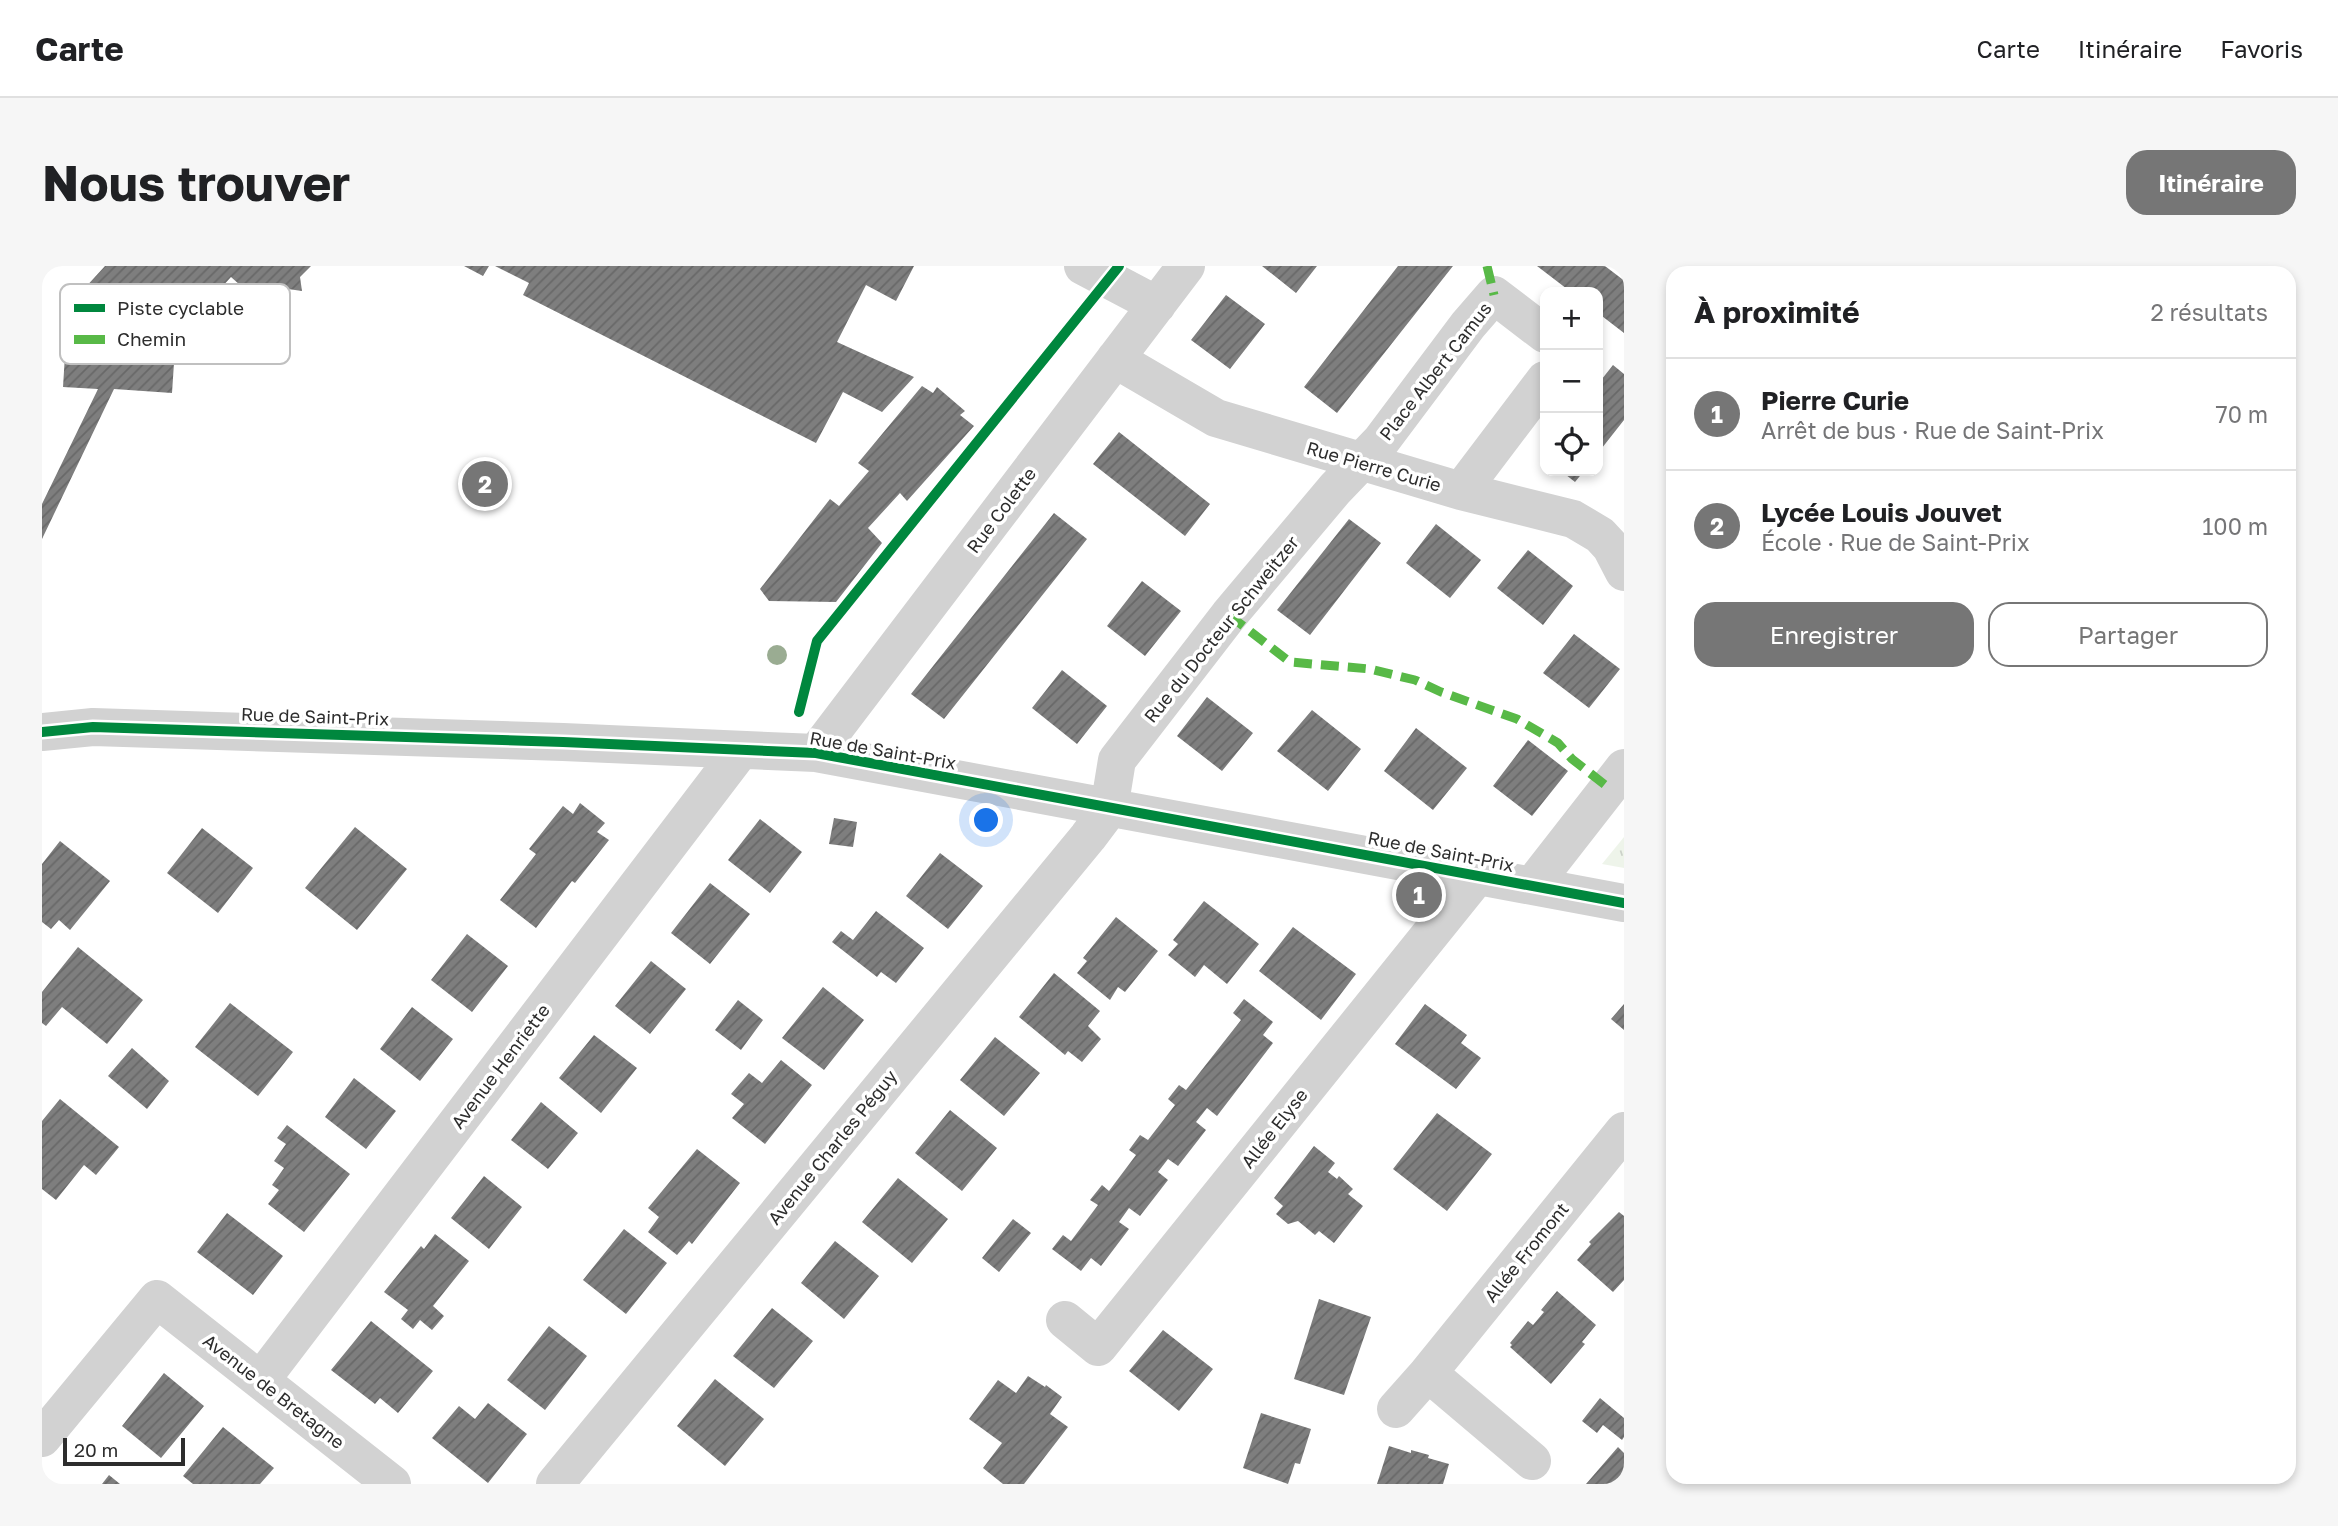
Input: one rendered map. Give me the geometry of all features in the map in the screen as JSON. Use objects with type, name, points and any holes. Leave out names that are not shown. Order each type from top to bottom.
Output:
[{"type":"street","points":[[1083,266],[1157,305]]},
{"type":"street","name":"Rue Colette","points":[[816,754],[1186,266]]},
{"type":"street","name":"Place Albert Camus","points":[[1359,462],[1381,442],[1464,330],[1494,295],[1540,330]]},
{"type":"street","name":"Rue Pierre Curie","points":[[1115,359],[1216,418],[1461,491],[1573,519],[1600,534],[1611,547],[1624,572]]},
{"type":"street","points":[[1461,491],[1540,387]]},
{"type":"street","name":"Rue du Docteur Schweitzer","points":[[1109,809],[1117,760],[1229,615],[1359,462]]},
{"type":"street","name":"Rue de Saint-Prix","points":[[42,732],[93,727],[563,742],[816,754],[1624,903]]},
{"type":"street","name":"Avenue Henriette","points":[[261,1380],[740,751]]},
{"type":"street","points":[[1532,886],[1624,768]]},
{"type":"street","name":"Avenue Charles Péguy","points":[[555,1484],[1109,809]]},
{"type":"street","name":"Allée Elyse","points":[[1065,1320],[1098,1347],[1478,875]]},
{"type":"street","name":"Allée Fromont","points":[[1396,1409],[1624,1131]]},
{"type":"street","name":"Avenue de Bretagne","points":[[42,1438],[157,1299],[391,1484]]},
{"type":"street","points":[[1428,1373],[1532,1461]]},
{"type":"green space","points":[[1624,837],[1624,868],[1602,864]]},
{"type":"building","points":[[105,266],[311,266],[300,277],[302,291],[290,289],[290,284],[239,284],[231,277],[225,284],[88,284]]},
{"type":"building","points":[[464,266],[489,266],[483,276]]},
{"type":"building","points":[[495,266],[914,266],[896,301],[866,285],[837,342],[914,377],[882,412],[843,392],[816,443],[523,295],[529,283]]},
{"type":"building","points":[[1262,266],[1317,266],[1296,293]]},
{"type":"building","points":[[1398,266],[1453,266],[1337,413],[1304,387]]},
{"type":"building","points":[[1537,266],[1605,266],[1624,280],[1624,333],[1603,317],[1603,287],[1564,287]]},
{"type":"building","points":[[1226,295],[1265,324],[1230,369],[1191,340]]},
{"type":"building","points":[[64,364],[174,364],[172,393],[114,389],[42,539],[42,504],[98,389],[63,387]]},
{"type":"building","points":[[1613,365],[1624,374],[1624,420],[1603,447],[1603,413],[1603,378]]},
{"type":"building","points":[[922,386],[933,393],[937,387],[965,411],[960,415],[974,426],[907,501],[900,493],[868,528],[882,543],[836,602],[769,601],[760,589],[830,499],[839,506],[869,471],[858,463]]},
{"type":"building","points":[[1119,432],[1210,504],[1185,536],[1093,464]]},
{"type":"building","points":[[1567,476],[1580,476],[1575,482]]},
{"type":"building","points":[[1054,513],[1087,539],[944,719],[911,694]]},
{"type":"building","points":[[1349,519],[1381,543],[1310,635],[1277,610]]},
{"type":"building","points":[[1436,524],[1481,560],[1450,598],[1406,563]]},
{"type":"building","points":[[1528,550],[1573,586],[1543,625],[1497,588]]},
{"type":"building","points":[[1142,581],[1181,611],[1145,656],[1107,626]]},
{"type":"building","points":[[1574,634],[1620,669],[1589,708],[1543,673]]},
{"type":"building","points":[[1062,670],[1107,706],[1077,744],[1032,708]]},
{"type":"building","points":[[1207,697],[1253,733],[1222,771],[1177,736]]},
{"type":"building","points":[[1312,710],[1361,749],[1328,791],[1277,751]]},
{"type":"building","points":[[1416,728],[1467,768],[1433,810],[1384,771]]},
{"type":"building","points":[[1528,740],[1568,771],[1532,816],[1493,786]]},
{"type":"building","points":[[580,803],[605,823],[597,832],[609,840],[575,883],[572,881],[536,928],[500,900],[536,854],[529,849],[563,806],[573,814]]},
{"type":"building","points":[[834,818],[857,822],[853,847],[829,844]]},
{"type":"building","points":[[760,819],[802,852],[770,893],[728,860]]},
{"type":"building","points":[[355,827],[407,869],[357,930],[305,888]]},
{"type":"building","points":[[202,828],[253,868],[218,913],[167,873]]},
{"type":"building","points":[[60,841],[110,881],[70,930],[59,920],[51,929],[42,922],[42,864]]},
{"type":"building","points":[[940,853],[983,886],[948,929],[906,896]]},
{"type":"building","points":[[710,883],[750,914],[710,964],[671,933]]},
{"type":"building","points":[[1204,901],[1259,944],[1227,984],[1204,965],[1195,977],[1168,955],[1178,944],[1173,940]]},
{"type":"building","points":[[876,911],[924,948],[896,983],[881,972],[877,977],[832,942],[841,931],[853,940]]},
{"type":"building","points":[[1116,917],[1158,951],[1125,992],[1118,987],[1110,1000],[1077,973],[1087,961],[1083,958]]},
{"type":"building","points":[[1293,927],[1356,974],[1321,1020],[1259,971]]},
{"type":"building","points":[[467,934],[508,966],[472,1012],[431,980]]},
{"type":"building","points":[[78,947],[143,1000],[107,1044],[62,1007],[46,1026],[42,1023],[42,992]]},
{"type":"building","points":[[651,961],[686,989],[650,1034],[615,1006]]},
{"type":"building","points":[[1054,973],[1100,1011],[1088,1026],[1101,1039],[1082,1062],[1068,1051],[1065,1055],[1019,1017]]},
{"type":"building","points":[[823,987],[864,1020],[824,1070],[782,1038]]},
{"type":"building","points":[[1244,999],[1273,1022],[1263,1035],[1273,1043],[1217,1116],[1207,1108],[1196,1122],[1206,1130],[1178,1166],[1168,1159],[1158,1172],[1168,1180],[1140,1216],[1129,1208],[1119,1222],[1129,1229],[1101,1266],[1091,1258],[1081,1271],[1052,1249],[1063,1235],[1071,1241],[1098,1205],[1090,1200],[1102,1185],[1109,1191],[1136,1155],[1129,1150],[1140,1135],[1148,1140],[1175,1105],[1168,1099],[1179,1085],[1186,1090],[1241,1020],[1233,1013]]},
{"type":"building","points":[[738,1000],[763,1020],[741,1050],[715,1030]]},
{"type":"building","points":[[230,1003],[293,1052],[258,1096],[195,1047]]},
{"type":"building","points":[[1425,1004],[1467,1035],[1461,1043],[1481,1058],[1456,1089],[1395,1044]]},
{"type":"building","points":[[1624,1004],[1624,1030],[1611,1019]]},
{"type":"building","points":[[412,1007],[453,1039],[420,1081],[380,1049]]},
{"type":"building","points":[[594,1035],[637,1068],[601,1113],[559,1078]]},
{"type":"building","points":[[995,1037],[1040,1073],[1004,1116],[960,1080]]},
{"type":"building","points":[[132,1048],[169,1081],[147,1109],[108,1076]]},
{"type":"building","points":[[781,1060],[812,1085],[765,1144],[732,1118],[744,1104],[731,1094],[749,1073],[762,1083]]},
{"type":"building","points":[[354,1078],[396,1111],[366,1149],[325,1117]]},
{"type":"building","points":[[60,1099],[119,1147],[96,1175],[84,1165],[56,1200],[42,1189],[42,1121]]},
{"type":"building","points":[[541,1102],[578,1133],[548,1169],[511,1140]]},
{"type":"building","points":[[950,1110],[997,1148],[962,1191],[915,1153]]},
{"type":"building","points":[[1437,1113],[1492,1154],[1447,1211],[1393,1169]]},
{"type":"building","points":[[287,1125],[350,1174],[304,1232],[268,1204],[279,1190],[272,1185],[284,1168],[274,1161],[286,1144],[277,1138]]},
{"type":"building","points":[[1314,1146],[1335,1163],[1328,1172],[1337,1179],[1339,1176],[1353,1189],[1348,1194],[1363,1206],[1334,1243],[1319,1231],[1315,1235],[1298,1221],[1288,1224],[1276,1214],[1283,1206],[1274,1198]]},
{"type":"building","points":[[697,1149],[740,1183],[692,1244],[689,1241],[677,1255],[648,1232],[659,1217],[648,1208]]},
{"type":"building","points":[[484,1176],[522,1207],[489,1249],[451,1218]]},
{"type":"building","points":[[898,1178],[948,1219],[912,1263],[862,1222]]},
{"type":"building","points":[[1619,1212],[1624,1216],[1624,1280],[1613,1292],[1577,1260],[1591,1244],[1589,1242]]},
{"type":"building","points":[[227,1213],[283,1256],[253,1295],[197,1252]]},
{"type":"building","points":[[1013,1219],[1031,1233],[999,1272],[982,1258]]},
{"type":"building","points":[[624,1229],[667,1263],[626,1314],[583,1280]]},
{"type":"building","points":[[435,1234],[469,1261],[433,1306],[444,1316],[432,1330],[420,1320],[413,1329],[401,1319],[408,1310],[384,1292],[421,1246],[424,1249]]},
{"type":"building","points":[[835,1241],[879,1276],[844,1319],[801,1283]]},
{"type":"building","points":[[1557,1291],[1596,1325],[1582,1342],[1585,1344],[1551,1384],[1510,1347],[1510,1343],[1528,1321],[1533,1325],[1544,1312],[1541,1310]]},
{"type":"building","points":[[1319,1299],[1371,1317],[1344,1395],[1294,1379]]},
{"type":"building","points":[[772,1308],[813,1341],[774,1388],[733,1356]]},
{"type":"building","points":[[371,1321],[433,1371],[398,1413],[380,1398],[375,1404],[331,1370]]},
{"type":"building","points":[[549,1326],[587,1356],[545,1410],[507,1380]]},
{"type":"building","points":[[1163,1330],[1213,1369],[1179,1411],[1129,1371]]},
{"type":"building","points":[[164,1373],[204,1406],[161,1458],[122,1426]]},
{"type":"building","points":[[1028,1376],[1062,1397],[1050,1414],[1068,1427],[1024,1484],[1003,1484],[983,1468],[1002,1443],[969,1419],[998,1380],[1016,1393]]},
{"type":"building","points":[[715,1379],[764,1419],[725,1466],[677,1426]]},
{"type":"building","points":[[1600,1398],[1624,1418],[1622,1440],[1603,1425],[1597,1433],[1582,1421]]},
{"type":"building","points":[[488,1403],[527,1434],[488,1483],[432,1438],[459,1406],[475,1419]]},
{"type":"building","points":[[1261,1413],[1311,1429],[1300,1464],[1295,1463],[1288,1484],[1243,1468]]},
{"type":"building","points":[[223,1427],[274,1468],[260,1484],[193,1484],[183,1476]]},
{"type":"building","points":[[1389,1446],[1429,1455],[1428,1458],[1449,1464],[1443,1484],[1377,1484]]},
{"type":"building","points":[[1618,1447],[1624,1453],[1624,1484],[1586,1484]]},
{"type":"building","points":[[109,1475],[120,1484],[102,1484]]},
{"type":"marked path","points":[[1487,266],[1494,295]]},
{"type":"marked path","points":[[1229,615],[1290,662],[1370,669],[1415,680],[1517,719],[1558,743],[1572,759],[1609,788]]},
{"type":"cycle path","points":[[799,712],[817,641],[1119,266]]},
{"type":"cycle path","points":[[42,732],[93,727],[816,753],[1624,903]]},
{"type":"place","name":"Lycée Louis Jouvet","points":[[485,484]]},
{"type":"place","name":"Pierre Curie","points":[[1419,895]]}]
